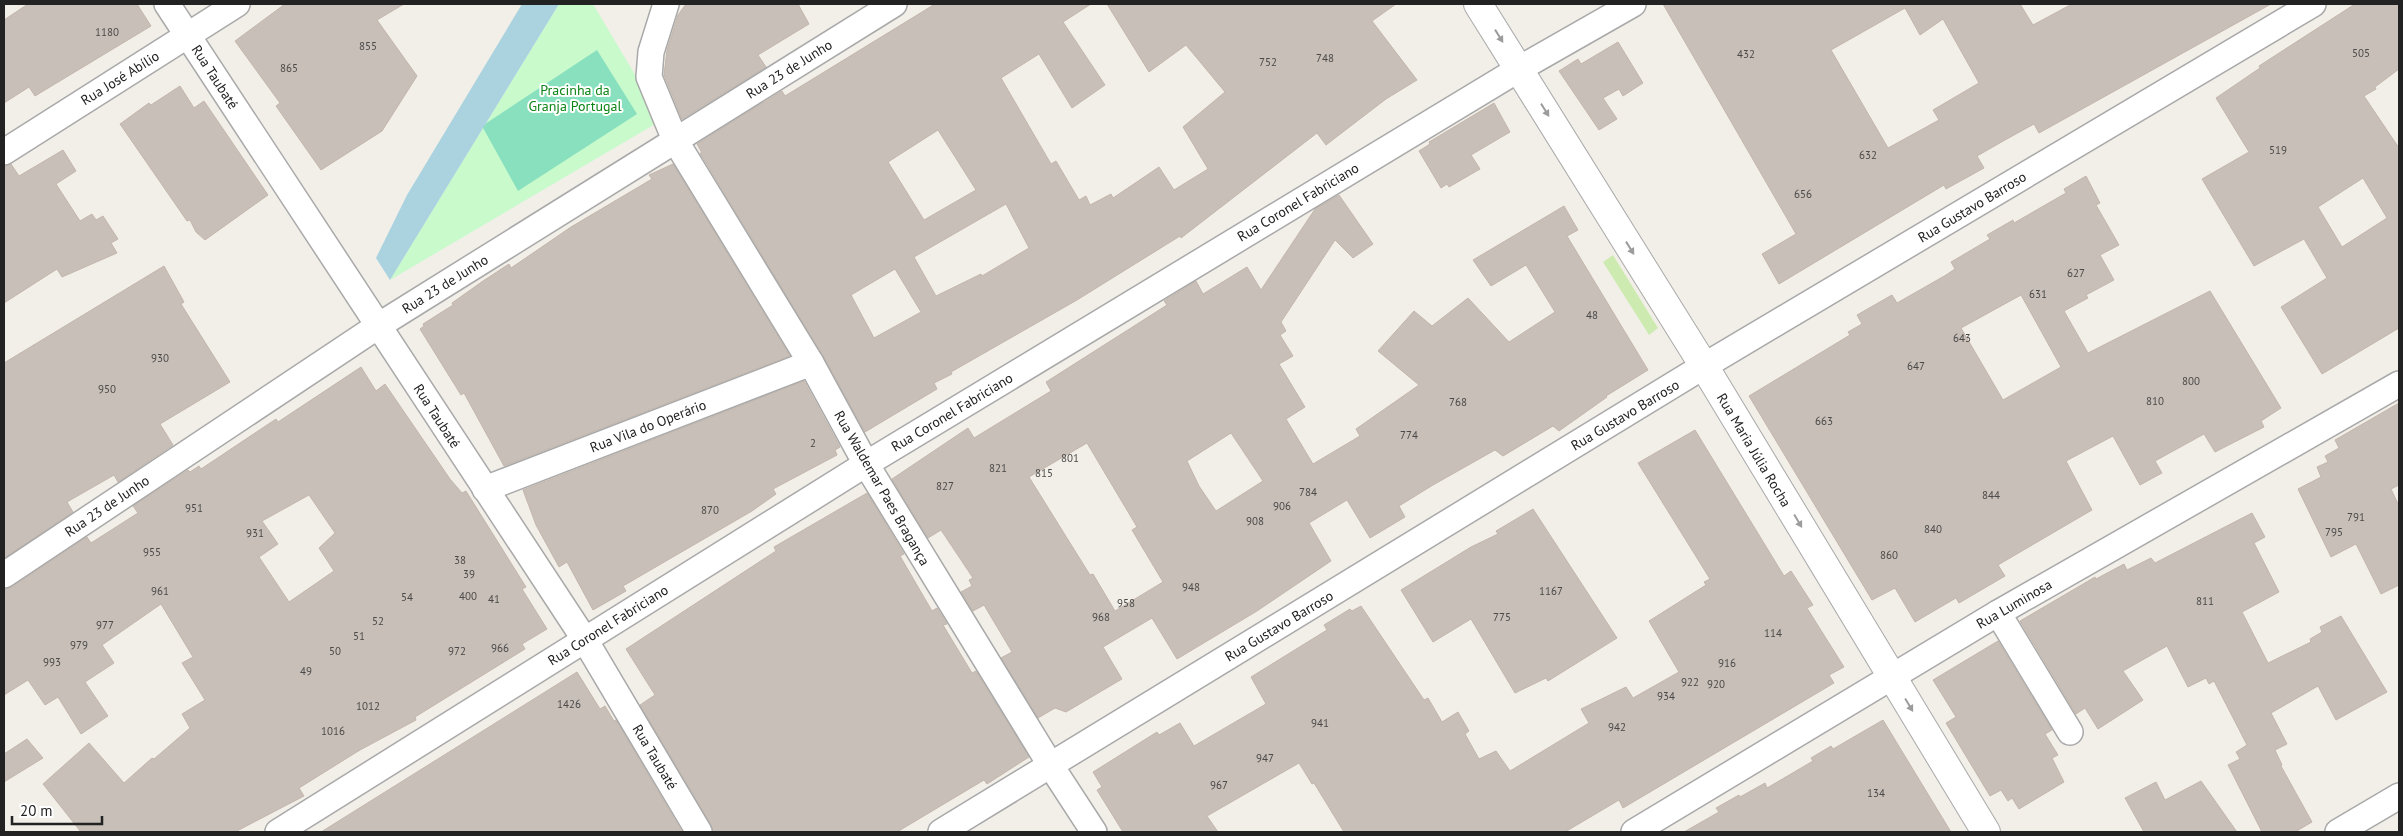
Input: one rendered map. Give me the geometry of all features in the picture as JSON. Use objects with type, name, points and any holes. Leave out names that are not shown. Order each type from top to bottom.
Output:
[{"type":"street","name":"Rua Taubaté","points":[[167,4],[585,640],[699,832]]},
{"type":"street","name":"Rua José Abílio","points":[[4,152],[237,4]]},
{"type":"street","name":"Rua Waldemar Paes Bragança","points":[[666,4],[651,52],[649,77],[676,140],[811,362],[866,464],[1051,766],[1094,832]]},
{"type":"street","name":"Rua 23 de Junho","points":[[4,575],[378,326],[894,4]]},
{"type":"street","name":"Rua Maria Júlia Rocha","points":[[1478,4],[1704,366],[1986,832]]},
{"type":"street","name":"Rua Coronel Fabriciano","points":[[278,832],[866,464],[1519,69],[1633,4]]},
{"type":"street","name":"Rua Gustavo Barroso","points":[[941,832],[1704,366],[2313,4]]},
{"type":"street","name":"Rua Vila do Operário","points":[[485,489],[811,362]]},
{"type":"street","name":"Rua Luminosa","points":[[1634,832],[1998,613],[2399,384]]},
{"type":"street","points":[[1998,613],[2070,732]]},
{"type":"street","points":[[2338,832],[2399,796]]},
{"type":"green space","name":"Pracinha da Granja Portugal","points":[[559,4],[593,4],[662,120],[390,280]]},
{"type":"green space","points":[[597,50],[637,114],[518,191],[482,126]]},
{"type":"green space","points":[[1613,255],[1658,328],[1649,335],[1603,262]]},
{"type":"water","points":[[522,4],[559,4],[390,280],[376,258],[407,195]]},
{"type":"building","points":[[28,4],[137,4],[151,26],[35,96],[29,87],[4,103],[4,20]]},
{"type":"building","points":[[285,4],[404,4],[377,20],[417,76],[382,131],[321,170],[276,106],[280,103],[235,41]]},
{"type":"building","points":[[686,4],[798,4],[809,24],[758,55],[766,67],[682,119],[664,75],[667,50],[678,15]]},
{"type":"building","points":[[935,4],[1091,4],[1063,22],[1105,85],[1072,108],[1039,54],[1001,78],[1051,164],[1056,161],[1079,200],[1086,196],[1090,205],[1111,194],[1113,198],[1159,167],[1174,190],[1208,169],[1183,127],[1225,92],[1186,45],[1149,72],[1107,4],[1396,4],[1372,21],[1417,80],[1386,99],[1326,145],[1317,133],[1181,238],[1180,236],[1077,300],[951,372],[952,374],[934,383],[937,389],[865,432],[823,356],[700,153],[702,153],[697,144],[782,91],[785,96]],"holes":[[[938,130],[976,190],[924,220],[888,162]],[[1006,204],[1029,248],[982,276],[981,274],[936,296],[914,257]],[[895,269],[921,312],[874,338],[851,295]]]},
{"type":"building","points":[[1663,4],[2020,4],[2033,25],[2072,4],[2271,4],[2039,133],[2034,124],[2005,140],[1977,156],[1984,168],[1946,189],[1944,185],[1779,284],[1762,254],[1796,234]],"holes":[[[1905,8],[1920,35],[1943,19],[1979,83],[1933,110],[1939,120],[1888,148],[1831,50]]]},
{"type":"building","points":[[2355,4],[2399,4],[2399,69],[2375,87],[2376,89],[2364,96],[2399,148],[2399,328],[2322,374],[2281,307],[2327,278],[2304,239],[2254,266],[2202,179],[2249,152],[2216,98],[2260,68],[2259,66]],"holes":[[[2363,178],[2387,218],[2342,247],[2318,207]]]},
{"type":"building","points":[[1618,42],[1643,83],[1623,96],[1619,89],[1603,98],[1617,119],[1599,130],[1559,71],[1578,59],[1581,64]]},
{"type":"building","points":[[180,86],[194,108],[204,101],[268,195],[205,240],[196,232],[190,220],[187,221],[120,124],[149,103],[151,105]]},
{"type":"building","points":[[1494,103],[1510,132],[1471,155],[1480,169],[1449,187],[1447,184],[1441,188],[1419,151],[1430,144],[1429,142]]},
{"type":"building","points":[[63,150],[76,171],[56,184],[80,221],[92,214],[96,220],[103,216],[118,239],[111,243],[117,253],[62,277],[57,269],[4,303],[4,166],[11,164],[19,176]]},
{"type":"building","points":[[673,164],[790,356],[504,466],[464,393],[461,395],[420,329],[424,326],[423,324],[453,305],[452,303],[509,264],[511,268],[571,227],[652,179],[649,175]]},
{"type":"building","points":[[2086,176],[2100,203],[2096,205],[2119,245],[2100,255],[2114,280],[2086,295],[2088,298],[2064,311],[2088,353],[2210,291],[2281,408],[2261,421],[2264,427],[2215,452],[2204,434],[2155,461],[2162,473],[2140,485],[2113,436],[2066,461],[2092,510],[1998,565],[2005,576],[1959,603],[1956,598],[1915,622],[1895,588],[1872,600],[1749,396],[1850,335],[1848,332],[1862,324],[1857,315],[1892,295],[1897,303],[1946,275],[1955,269],[1951,262],[1990,239],[1987,235],[2013,220],[2014,223],[2066,193],[2064,189]],"holes":[[[2021,295],[2061,367],[2003,400],[1961,328]]]},
{"type":"building","points":[[1339,195],[1373,244],[1353,258],[1335,240],[1281,322],[1286,331],[1280,335],[1293,356],[1279,364],[1305,407],[1286,419],[1313,464],[1360,436],[1356,429],[1419,385],[1378,351],[1414,311],[1432,326],[1468,298],[1509,342],[1555,312],[1526,265],[1491,286],[1473,260],[1564,206],[1578,230],[1567,236],[1648,370],[1606,396],[1559,431],[1553,426],[1503,456],[1495,450],[1433,485],[1399,506],[1405,517],[1370,538],[1347,500],[1309,523],[1331,561],[1257,611],[1177,659],[1152,618],[1103,647],[1122,679],[1066,712],[1055,708],[1038,718],[1001,658],[1012,652],[984,605],[973,611],[961,592],[972,586],[969,580],[973,578],[941,530],[928,538],[892,479],[968,428],[974,438],[1051,391],[1046,382],[1167,305],[1164,301],[1196,281],[1203,294],[1247,267],[1261,290],[1315,209]],"holes":[[[1231,433],[1263,481],[1216,511],[1199,486],[1187,461]],[[1087,443],[1137,527],[1132,530],[1163,582],[1115,611],[1093,574],[1090,575],[1029,477]]]},
{"type":"building","points":[[164,266],[184,302],[181,304],[230,382],[160,424],[173,445],[118,482],[114,475],[67,502],[73,512],[4,558],[4,363]]},
{"type":"building","points":[[361,367],[376,391],[385,384],[450,479],[462,493],[466,491],[526,587],[522,589],[547,629],[522,644],[525,649],[415,717],[416,720],[360,750],[299,788],[304,796],[235,832],[81,832],[43,784],[89,743],[124,783],[152,758],[154,759],[190,728],[182,714],[205,700],[182,663],[193,657],[161,604],[102,645],[114,663],[85,682],[108,716],[81,734],[58,697],[45,705],[28,680],[4,695],[4,589],[12,587],[87,537],[91,543],[138,513],[133,506],[188,470],[190,472],[199,466],[201,469],[276,419],[278,422]],"holes":[[[309,495],[335,533],[319,548],[334,571],[289,602],[259,557],[278,544],[262,521]]]},
{"type":"building","points":[[804,381],[840,447],[835,450],[837,455],[773,489],[776,494],[752,511],[623,586],[626,591],[593,610],[567,562],[559,567],[536,525],[523,490]]},
{"type":"building","points":[[2399,403],[2399,485],[2391,489],[2399,506],[2399,585],[2381,594],[2356,544],[2331,557],[2298,489],[2321,477],[2317,467],[2328,462],[2325,456],[2339,448],[2335,440]]},
{"type":"building","points":[[1695,430],[1784,576],[1791,571],[1813,605],[1807,608],[1844,667],[1829,675],[1834,683],[1623,808],[1619,800],[1565,832],[1344,832],[1314,783],[1312,784],[1299,763],[1207,816],[1218,832],[1123,832],[1097,790],[1102,787],[1093,772],[1157,732],[1159,735],[1180,723],[1194,746],[1266,704],[1251,677],[1327,630],[1324,625],[1350,609],[1352,611],[1361,606],[1424,700],[1428,698],[1442,722],[1458,712],[1469,731],[1465,734],[1479,759],[1496,751],[1510,771],[1589,723],[1581,709],[1626,687],[1633,698],[1679,672],[1649,621],[1706,585],[1704,582],[1710,579],[1638,463]]},
{"type":"building","points":[[867,493],[904,554],[900,556],[932,611],[937,608],[947,624],[943,625],[972,673],[976,671],[1029,757],[987,784],[984,780],[897,832],[713,832],[711,825],[640,705],[655,695],[626,649],[776,551],[774,547]]},
{"type":"building","points":[[1533,509],[1617,638],[1548,681],[1546,678],[1515,693],[1471,619],[1433,642],[1401,590],[1471,547],[1498,534],[1496,531]]},
{"type":"building","points":[[2252,513],[2265,537],[2254,543],[2279,592],[2242,612],[2268,663],[2311,642],[2310,639],[2322,632],[2320,627],[2341,616],[2387,692],[2336,720],[2318,686],[2271,713],[2287,744],[2275,750],[2281,766],[2312,822],[2295,832],[2262,832],[2228,765],[2240,759],[2236,752],[2247,745],[2214,681],[2209,684],[2206,678],[2188,687],[2167,646],[2123,671],[2143,700],[2098,729],[2085,708],[2076,714],[2020,621],[2095,577],[2096,579],[2124,564],[2127,570],[2151,558],[2155,563]]},
{"type":"building","points":[[1998,641],[2052,730],[2045,734],[2058,755],[2052,758],[2064,782],[2019,809],[2012,798],[2008,801],[2001,790],[1990,796],[1946,723],[1956,717],[1933,680]]},
{"type":"building","points":[[577,672],[600,709],[605,706],[614,721],[616,720],[682,832],[321,832]]},
{"type":"building","points":[[1883,720],[1951,832],[1684,832],[1719,812],[1716,808],[1739,795],[1740,797],[1765,783],[1767,788],[1813,761],[1811,758],[1831,746],[1833,749]]},
{"type":"building","points":[[27,739],[43,758],[4,782],[4,754]]},
{"type":"building","points":[[2201,781],[2237,832],[2144,832],[2125,798],[2156,782],[2165,800]]}]
